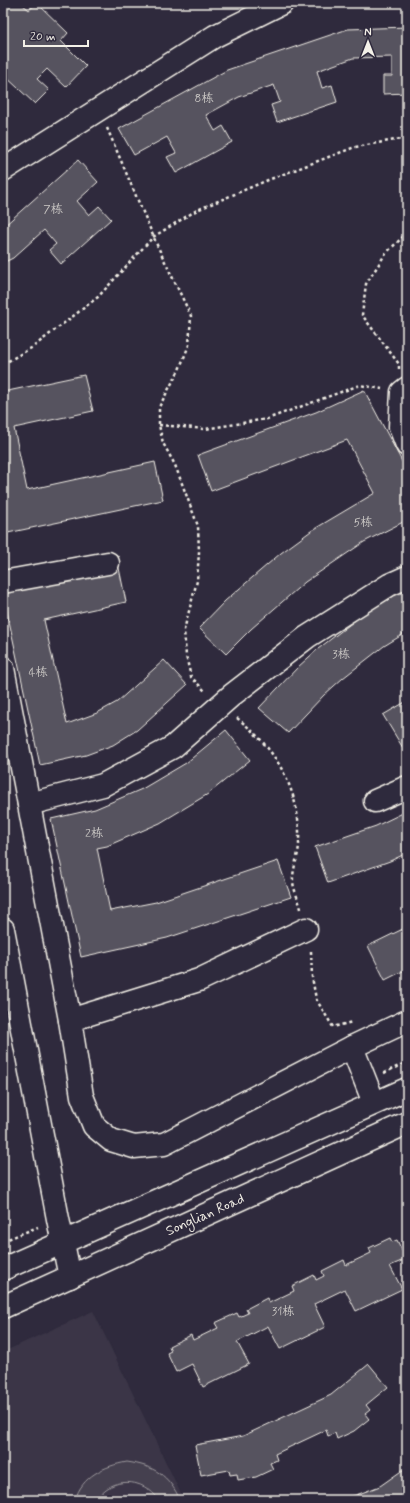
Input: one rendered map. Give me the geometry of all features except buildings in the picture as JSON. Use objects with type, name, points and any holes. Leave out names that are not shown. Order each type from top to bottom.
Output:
[{"type":"street","points":[[3,170],[215,36],[282,3]]},
{"type":"street","points":[[404,390],[400,427],[407,445]]},
{"type":"street","points":[[3,582],[108,562]]},
{"type":"street","points":[[29,804],[103,785],[173,747],[220,706],[307,637],[389,585],[407,577]]},
{"type":"street","points":[[3,668],[70,1020],[82,1096],[94,1126],[111,1140],[134,1147],[164,1144],[352,1047],[407,1021]]},
{"type":"street","points":[[375,801],[407,787]]},
{"type":"street","points":[[3,929],[70,1277]]},
{"type":"street","points":[[70,1020],[199,980],[306,929]]},
{"type":"street","points":[[352,1047],[374,1103]]},
{"type":"street","points":[[3,1268],[407,1089]]},
{"type":"street","name":"Songlian Road","points":[[3,1307],[407,1123]]},
{"type":"path","points":[[99,109],[154,237],[191,316],[189,345],[179,370],[159,407],[159,425],[163,443],[175,465],[198,526],[199,552],[197,581],[184,630],[186,656],[191,677],[220,706],[247,726],[266,745],[282,766],[293,794],[299,824],[299,845],[293,883],[312,955],[312,977],[316,999],[333,1027],[354,1021],[352,1047]]},
{"type":"path","points":[[3,364],[32,347],[98,297],[154,237],[197,210],[268,180],[355,147],[407,138]]},
{"type":"path","points":[[159,425],[205,429],[266,418],[360,385],[404,390],[399,364],[362,315],[366,284],[386,253],[407,233]]},
{"type":"shaded area","points":[[93,1311],[184,1500],[3,1500],[3,1352]]},
{"type":"shaded area","points":[[127,1462],[145,1466],[160,1473],[171,1484],[180,1500],[159,1500],[145,1487],[127,1482],[118,1483],[110,1487],[102,1492],[96,1500],[75,1500],[78,1492],[88,1478],[102,1469]]}]
